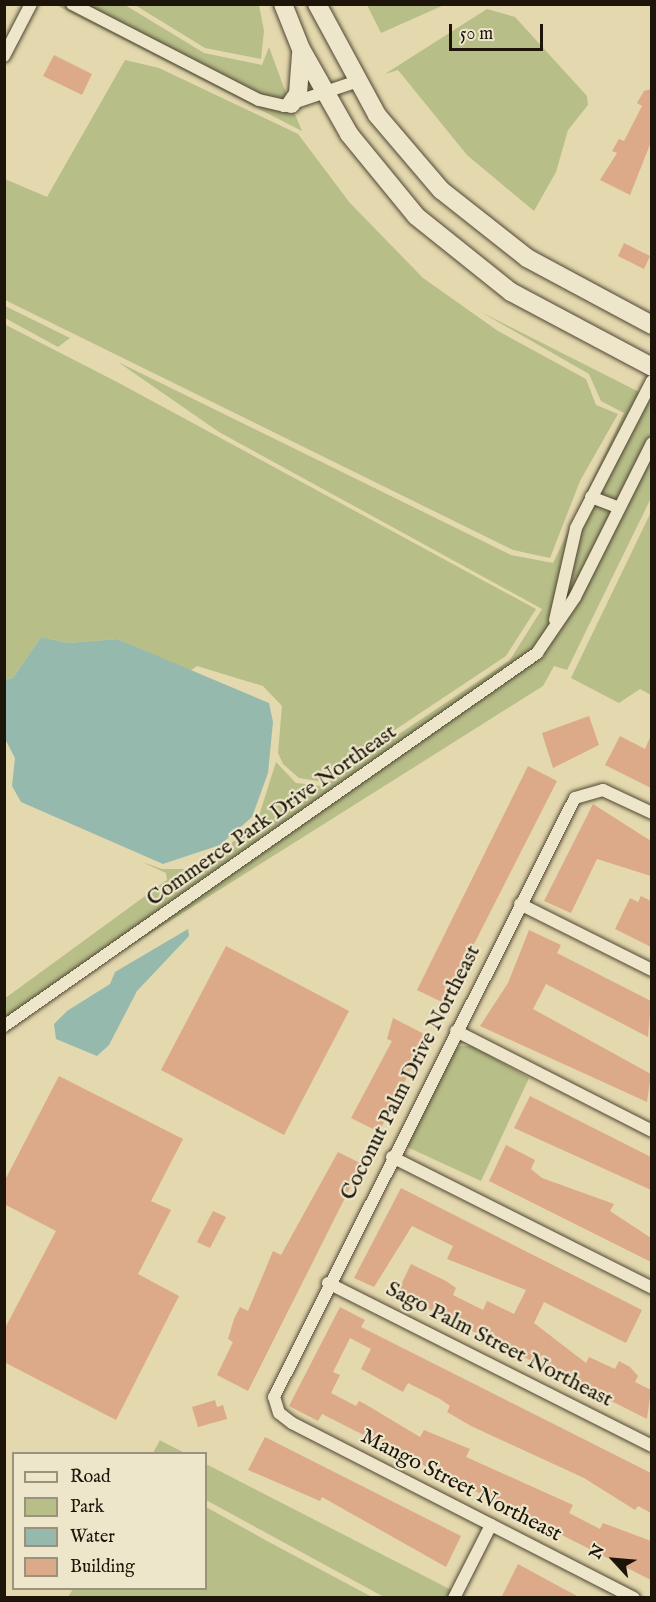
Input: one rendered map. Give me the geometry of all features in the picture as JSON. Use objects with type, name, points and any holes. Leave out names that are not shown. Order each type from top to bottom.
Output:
[{"type":"main road","points":[[283,4],[301,49],[324,94],[384,181],[464,259],[511,292],[651,367]]},
{"type":"main road","points":[[317,4],[355,82],[405,151],[484,227],[562,279],[651,325]]},
{"type":"main road","points":[[291,104],[301,76],[301,49]]},
{"type":"street","points":[[4,56],[31,4]]},
{"type":"street","points":[[72,4],[259,100],[291,104],[355,82]]},
{"type":"street","name":"Commerce Park Drive Northeast","points":[[553,629],[568,553],[591,497],[651,381]]},
{"type":"street","name":"Commerce Park Drive Northeast","points":[[4,1026],[493,689],[537,653],[575,597],[651,443]]},
{"type":"street","points":[[591,497],[619,508]]},
{"type":"street","name":"Coconut Palm Drive Northeast","points":[[274,1404],[276,1388],[328,1283],[575,798],[594,788],[611,793],[651,813]]},
{"type":"street","points":[[520,904],[651,970]]},
{"type":"street","points":[[456,1031],[651,1131]]},
{"type":"street","points":[[392,1157],[651,1288]]},
{"type":"street","name":"Sago Palm Street Northeast","points":[[328,1283],[651,1446]]},
{"type":"street","name":"Mango Street Northeast","points":[[274,1404],[292,1424],[634,1598]]},
{"type":"street","points":[[454,1598],[491,1525]]},
{"type":"green space","points":[[56,5],[125,5],[204,53],[262,65],[269,47],[287,96],[281,105],[294,112],[302,131]]},
{"type":"green space","points":[[135,5],[259,5],[264,31],[261,59],[205,48]]},
{"type":"green space","points":[[367,5],[444,5],[381,33]]},
{"type":"green space","points":[[487,9],[515,17],[587,96],[588,105],[568,130],[556,172],[534,211],[467,155],[398,70],[385,74]]},
{"type":"green space","points":[[125,60],[159,68],[298,134],[350,203],[423,278],[498,331],[586,379],[596,405],[618,414],[580,481],[550,558],[513,550],[5,300],[5,179],[47,197]]},
{"type":"green space","points":[[5,306],[70,338],[58,347],[5,318]]},
{"type":"green space","points":[[479,311],[651,398],[651,498],[567,670],[554,666],[543,686],[5,1025],[4,999],[167,880],[166,873],[142,862],[162,869],[189,869],[225,849],[258,819],[276,762],[296,783],[321,786],[510,660],[542,609],[219,432],[118,362],[511,555],[553,563],[624,413],[601,401],[589,374]]},
{"type":"green space","points":[[4,324],[117,382],[536,609],[506,656],[318,781],[299,778],[283,764],[278,753],[282,706],[263,686],[197,666],[190,671],[117,639],[68,643],[41,637],[13,678],[5,680]]},
{"type":"green space","points":[[651,512],[651,695],[640,689],[619,703],[571,678]]},
{"type":"green space","points":[[460,1046],[472,1046],[529,1078],[481,1181],[405,1146],[452,1051]]},
{"type":"green space","points":[[160,1440],[183,1452],[154,1452]]},
{"type":"green space","points":[[207,1465],[465,1597],[384,1597],[207,1501]]},
{"type":"green space","points":[[207,1508],[372,1597],[68,1597],[72,1590],[207,1590]]},
{"type":"water","points":[[41,637],[68,643],[117,639],[269,703],[273,722],[268,773],[252,817],[220,845],[163,864],[21,802],[12,786],[15,758],[5,739],[5,680],[13,678]]},
{"type":"water","points":[[188,929],[189,936],[137,991],[109,1045],[97,1056],[56,1039],[54,1024],[67,1011],[110,984],[115,972]]},
{"type":"building","points":[[54,55],[92,74],[82,95],[43,76]]},
{"type":"building","points":[[651,89],[651,142],[630,195],[600,180],[617,153],[612,151],[619,139],[624,141],[642,106],[637,103],[644,91]]},
{"type":"building","points":[[624,243],[650,256],[644,269],[618,256]]},
{"type":"building","points":[[589,716],[599,745],[553,768],[542,733]]},
{"type":"building","points":[[651,735],[651,788],[605,765],[620,736],[645,749]]},
{"type":"building","points":[[528,766],[557,781],[444,1003],[417,990]]},
{"type":"building","points":[[593,804],[651,841],[651,876],[597,859],[571,913],[544,901]]},
{"type":"building","points":[[641,896],[651,901],[651,947],[615,929],[630,898],[638,902]]},
{"type":"building","points":[[529,930],[561,945],[557,953],[651,1001],[648,1037],[546,984],[533,1009],[651,1074],[647,1102],[480,1026],[508,983]]},
{"type":"building","points":[[226,946],[349,1011],[284,1135],[161,1070]]},
{"type":"building","points":[[393,1018],[428,1036],[379,1132],[351,1118],[392,1041],[387,1039]]},
{"type":"building","points":[[59,1076],[183,1139],[151,1201],[171,1210],[138,1274],[179,1296],[116,1420],[4,1362],[4,1330],[56,1231],[4,1204],[4,1182]]},
{"type":"building","points":[[530,1096],[651,1157],[651,1190],[514,1128]]},
{"type":"building","points":[[506,1145],[535,1160],[531,1169],[542,1178],[614,1204],[610,1211],[651,1238],[651,1262],[489,1181]]},
{"type":"building","points":[[338,1152],[362,1164],[248,1391],[217,1375],[233,1342],[228,1339],[234,1319],[240,1307],[248,1311],[273,1251],[281,1255]]},
{"type":"building","points":[[401,1188],[642,1310],[626,1343],[544,1302],[534,1323],[586,1363],[589,1357],[615,1369],[619,1361],[630,1367],[638,1376],[635,1382],[651,1390],[647,1419],[397,1293],[411,1264],[446,1281],[456,1288],[453,1295],[483,1310],[487,1301],[514,1314],[526,1290],[447,1259],[453,1246],[412,1226],[374,1287],[354,1278]]},
{"type":"building","points":[[213,1211],[226,1217],[210,1248],[197,1242]]},
{"type":"building","points":[[340,1307],[365,1320],[361,1327],[651,1473],[651,1513],[638,1506],[635,1510],[584,1478],[471,1426],[447,1412],[450,1406],[440,1399],[408,1383],[403,1392],[361,1369],[371,1349],[350,1338],[333,1372],[340,1375],[331,1393],[356,1406],[359,1401],[420,1437],[424,1430],[470,1449],[466,1457],[573,1505],[569,1513],[600,1529],[603,1523],[651,1541],[651,1580],[322,1414],[318,1421],[289,1406]]},
{"type":"building","points":[[215,1400],[217,1407],[223,1405],[227,1419],[198,1427],[192,1407]]},
{"type":"building","points":[[265,1437],[461,1536],[446,1567],[322,1497],[320,1501],[248,1470]]},
{"type":"building","points":[[518,1564],[562,1588],[581,1598],[501,1598]]}]
